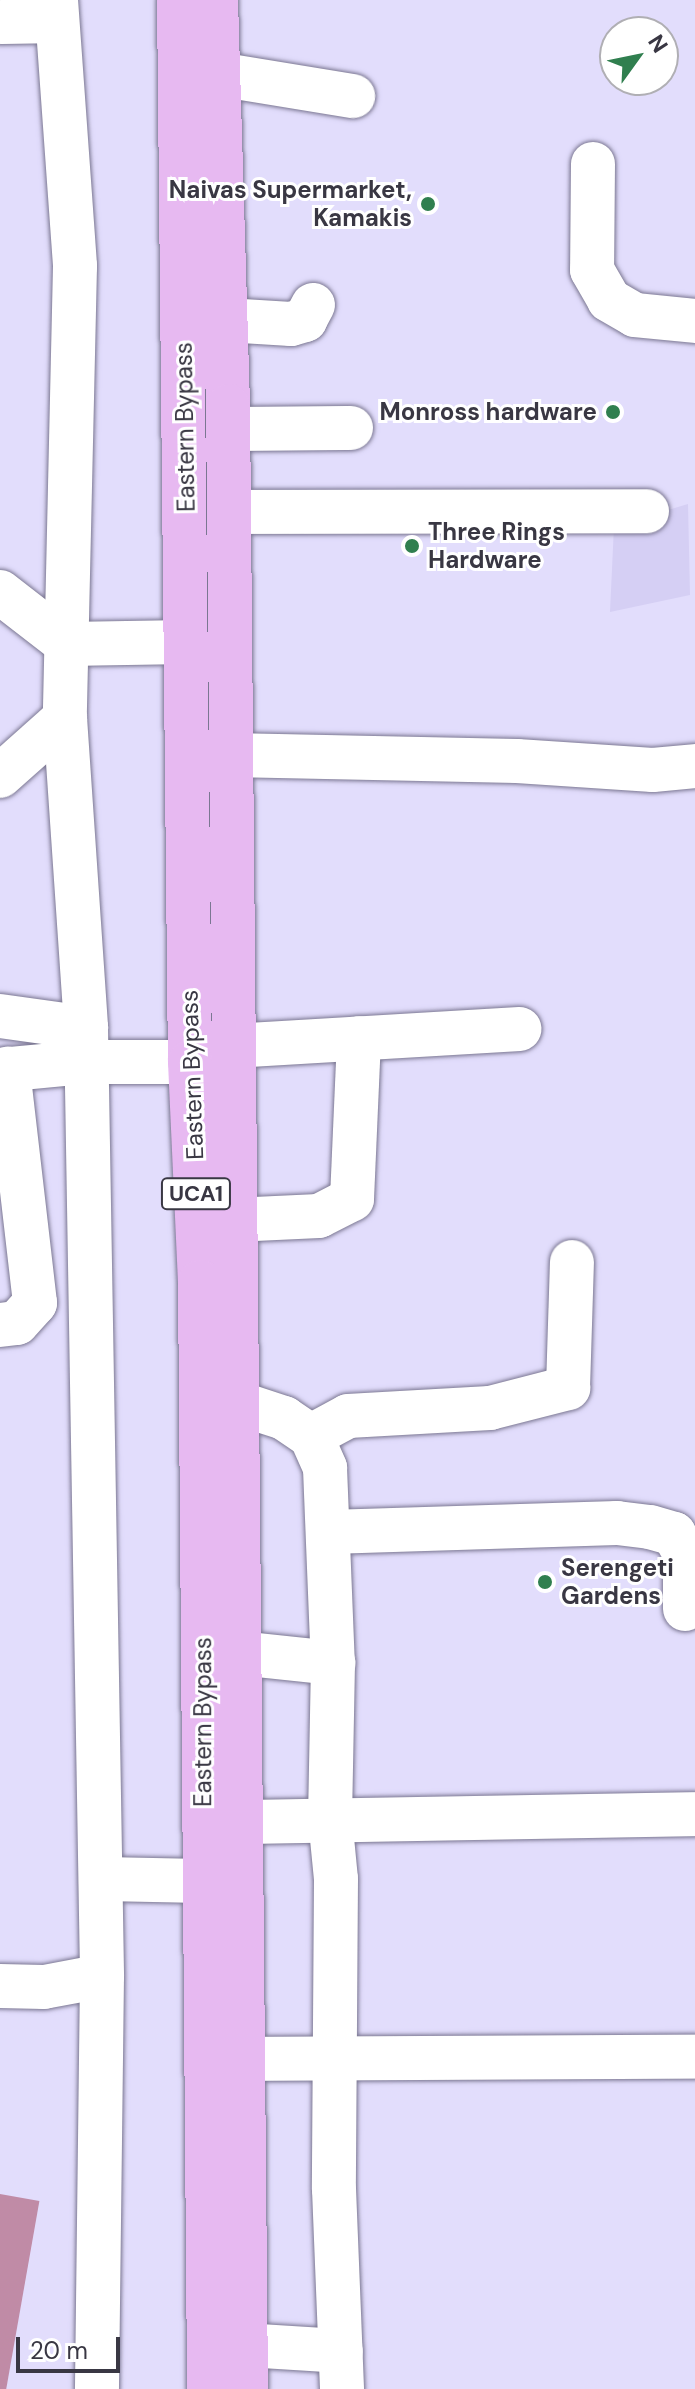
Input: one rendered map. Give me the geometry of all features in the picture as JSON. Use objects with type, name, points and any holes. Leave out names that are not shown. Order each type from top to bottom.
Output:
[{"type":"main road","name":"Eastern Bypass","points":[[179,0],[190,1062],[200,1282],[209,2389]]},
{"type":"main road","name":"Eastern Bypass","points":[[216,0],[229,429],[233,1220],[245,2059],[246,2389]]},
{"type":"street","points":[[0,22],[56,10],[75,266],[65,718],[86,1045],[102,1976],[97,2389]]},
{"type":"street","points":[[218,74],[353,96]]},
{"type":"street","points":[[593,164],[592,270],[609,300],[635,315],[695,321]]},
{"type":"street","points":[[226,320],[291,324],[305,320],[313,305]]},
{"type":"street","points":[[229,429],[351,428]]},
{"type":"street","points":[[229,512],[647,511]]},
{"type":"street","points":[[0,592],[67,644],[187,642]]},
{"type":"street","points":[[0,776],[65,718]]},
{"type":"street","points":[[230,755],[517,761],[653,770],[695,766]]},
{"type":"street","points":[[0,1016],[86,1045],[190,1062]]},
{"type":"street","points":[[232,1046],[519,1029]]},
{"type":"street","points":[[233,1220],[319,1216],[352,1199],[359,1038]]},
{"type":"street","points":[[0,1325],[17,1323],[35,1303],[11,1176],[4,1070],[86,1045]]},
{"type":"street","points":[[311,1436],[348,1416],[490,1408],[568,1388],[572,1262]]},
{"type":"street","points":[[235,1402],[284,1418],[311,1436],[325,1468],[333,1663],[330,1818],[336,1879],[334,2189],[342,2370],[245,2345]]},
{"type":"street","points":[[329,1532],[617,1523],[650,1527],[674,1534],[685,1554],[685,1609]]},
{"type":"street","points":[[238,1653],[333,1663]]},
{"type":"street","points":[[240,1822],[330,1818],[695,1814]]},
{"type":"street","points":[[101,1879],[205,1881]]},
{"type":"street","points":[[0,1986],[44,1987],[102,1976]]},
{"type":"street","points":[[245,2059],[695,2057]]},
{"type":"shaded area","points":[[688,504],[690,595],[610,612],[614,526]]},
{"type":"shaded area","points":[[0,2194],[39,2201],[6,2389],[0,2389]]},
{"type":"place","name":"Naivas Supermarket, Kamakis","points":[[428,204]]},
{"type":"place","name":"Monross hardware","points":[[613,412]]},
{"type":"place","name":"Three Rings Hardware","points":[[412,546]]},
{"type":"place","name":"Serengeti Gardens","points":[[545,1582]]}]
